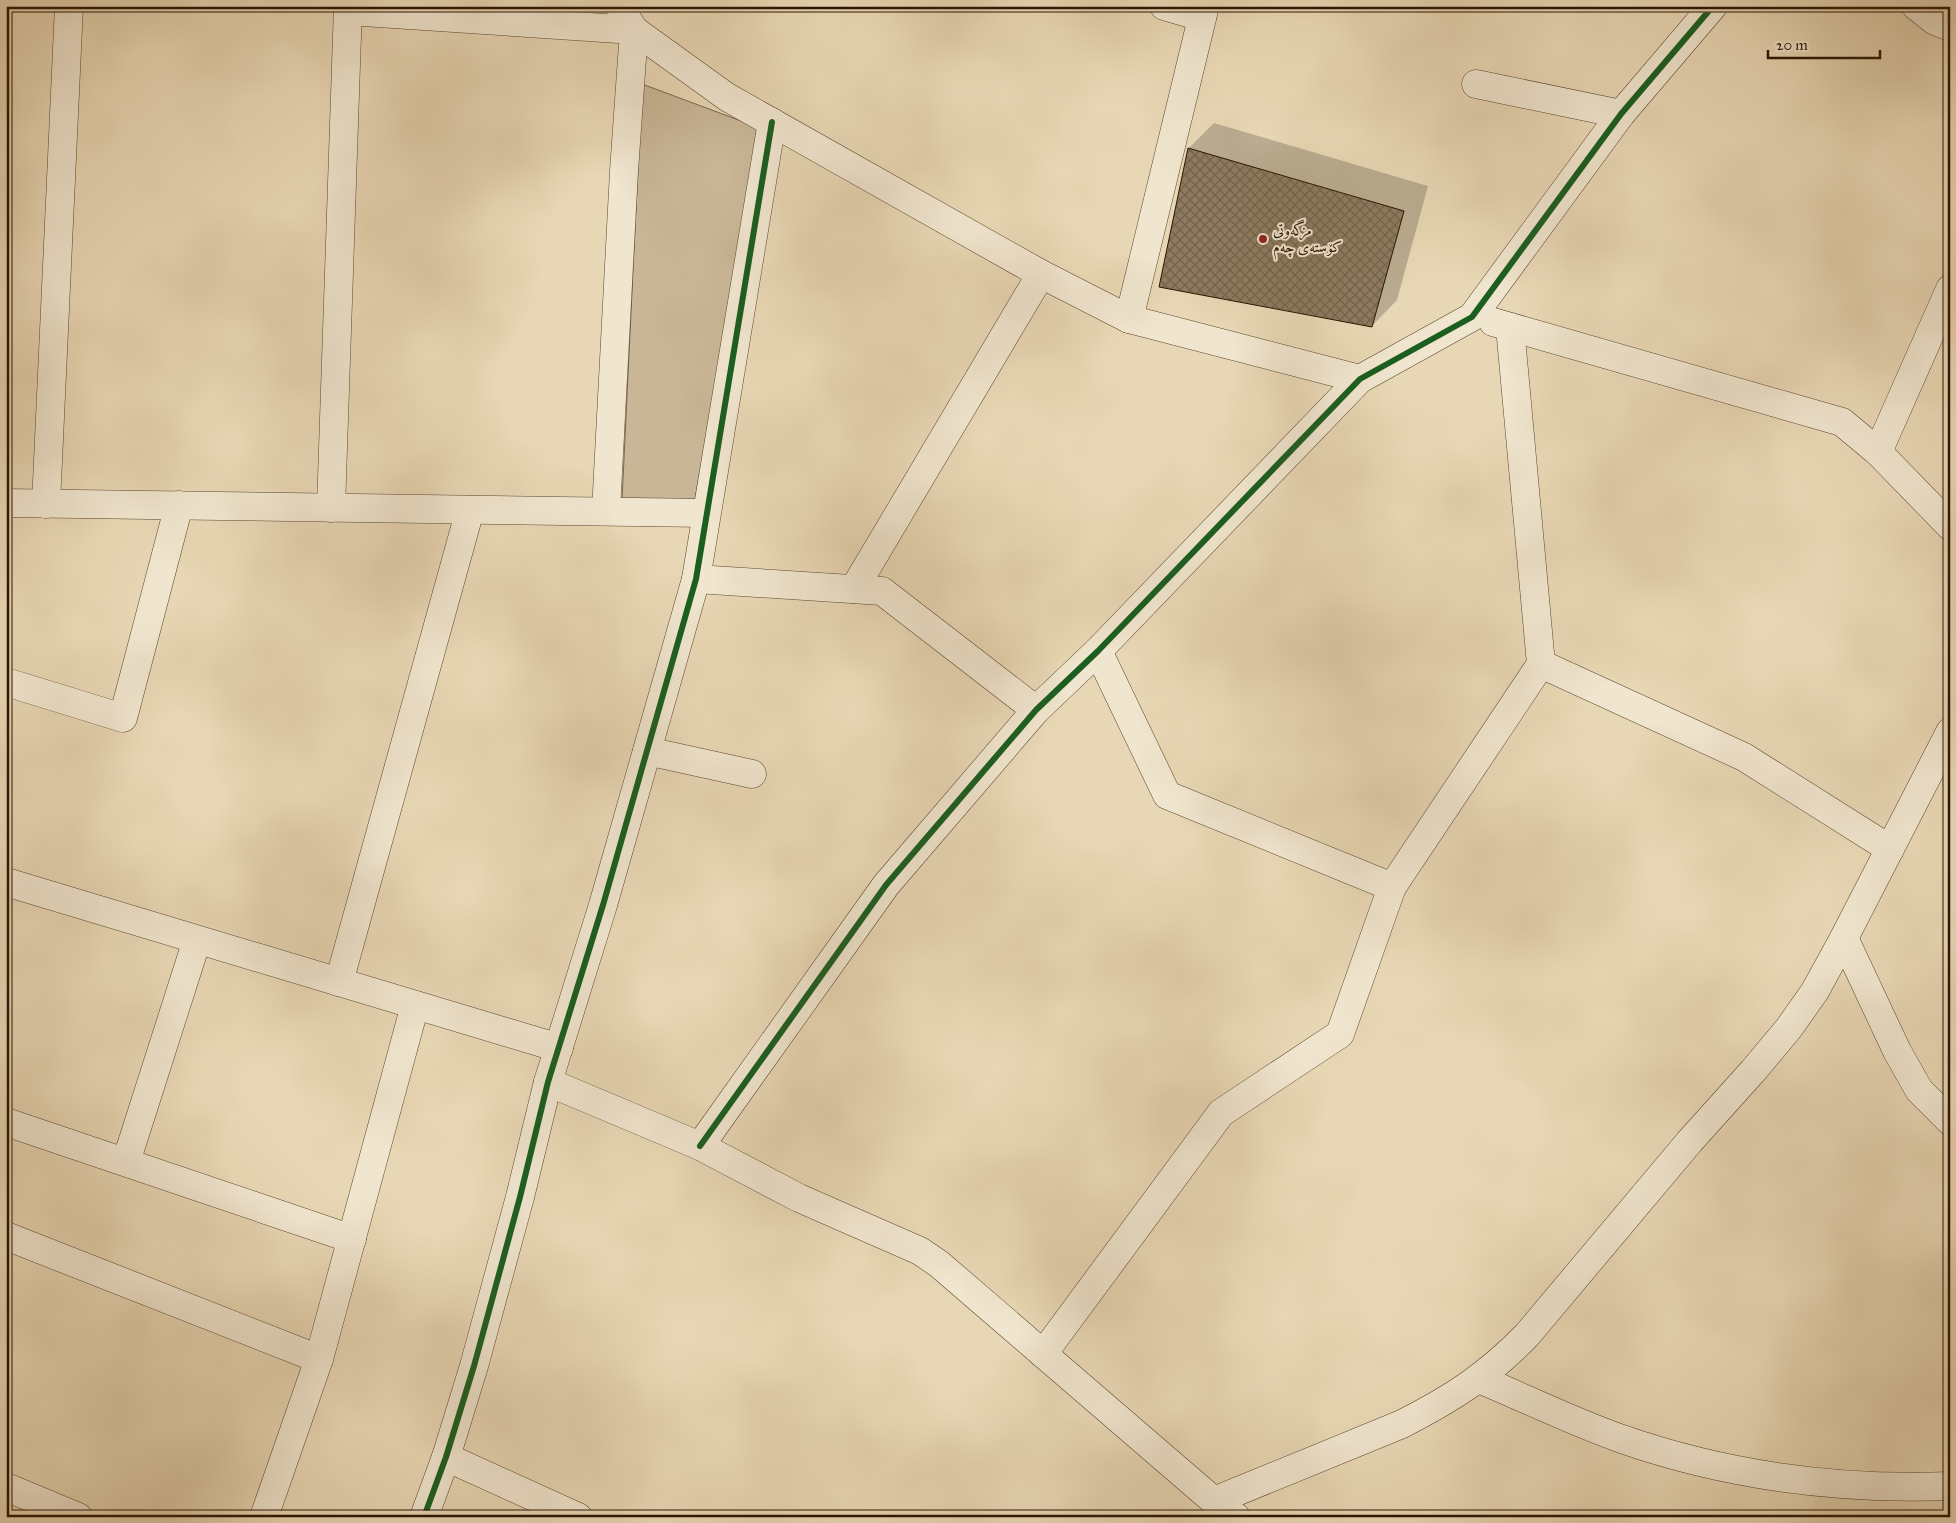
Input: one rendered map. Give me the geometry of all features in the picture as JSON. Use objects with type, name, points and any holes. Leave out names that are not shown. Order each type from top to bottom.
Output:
[{"type":"street","points":[[46,504],[69,6]]},
{"type":"street","points":[[619,6],[634,30],[727,97],[1042,274],[1129,319],[1360,379]]},
{"type":"street","points":[[1129,319],[1204,12],[1164,6]]},
{"type":"street","points":[[700,1146],[886,885],[1036,710],[1098,651],[1360,379],[1472,316],[1692,18],[1713,6]]},
{"type":"street","points":[[1916,6],[1936,21],[1950,27]]},
{"type":"street","points":[[331,508],[348,8],[634,30]]},
{"type":"street","points":[[606,511],[624,170],[634,30]]},
{"type":"street","points":[[1476,84],[1621,114]]},
{"type":"street","points":[[424,1517],[446,1457],[474,1366],[520,1197],[548,1082],[603,905],[696,578],[772,122]]},
{"type":"street","points":[[854,589],[1042,274]]},
{"type":"street","points":[[1878,452],[1950,289]]},
{"type":"street","points":[[1472,316],[1842,422],[1878,452],[1950,526]]},
{"type":"street","points":[[1043,1354],[1221,1113],[1340,1034],[1392,887],[1541,664],[1510,327]]},
{"type":"street","points":[[6,503],[706,513]]},
{"type":"street","points":[[6,682],[123,718],[180,506]]},
{"type":"street","points":[[339,982],[470,510]]},
{"type":"street","points":[[696,578],[882,592],[1036,710]]},
{"type":"street","points":[[1098,651],[1167,795],[1392,887]]},
{"type":"street","points":[[1541,664],[1744,758],[1890,849]]},
{"type":"street","points":[[548,1082],[700,1146],[799,1198],[920,1250],[940,1264],[1225,1509],[1402,1424],[1459,1393],[1505,1357],[1527,1334],[1690,1141],[1753,1071],[1783,1035],[1815,991],[1950,732]]},
{"type":"street","points":[[647,751],[752,774]]},
{"type":"street","points":[[6,882],[559,1048]]},
{"type":"street","points":[[1844,938],[1897,1051],[1919,1090],[1950,1121]]},
{"type":"street","points":[[126,1162],[198,940]]},
{"type":"street","points":[[264,1517],[319,1359],[415,1005]]},
{"type":"street","points":[[6,1122],[352,1239]]},
{"type":"street","points":[[6,1236],[319,1359]]},
{"type":"street","points":[[1479,1379],[1619,1438],[1702,1462],[1770,1476],[1848,1485],[1950,1486]]},
{"type":"street","points":[[446,1457],[578,1517]]},
{"type":"street","points":[[6,1487],[78,1517]]},
{"type":"shaded area","points":[[642,84],[760,128],[695,499],[622,500]]},
{"type":"building","points":[[1188,148],[1404,211],[1372,327],[1159,287]]},
{"type":"cycle path","points":[[700,1146],[886,885],[1036,710],[1098,651],[1360,379],[1472,317],[1621,114],[1713,6]]},
{"type":"cycle path","points":[[424,1517],[446,1457],[474,1366],[520,1197],[548,1082],[603,905],[696,579],[772,122]]},
{"type":"place","name":"مزگه‌وتی کۆستەی چەم","points":[[1263,239]]}]
